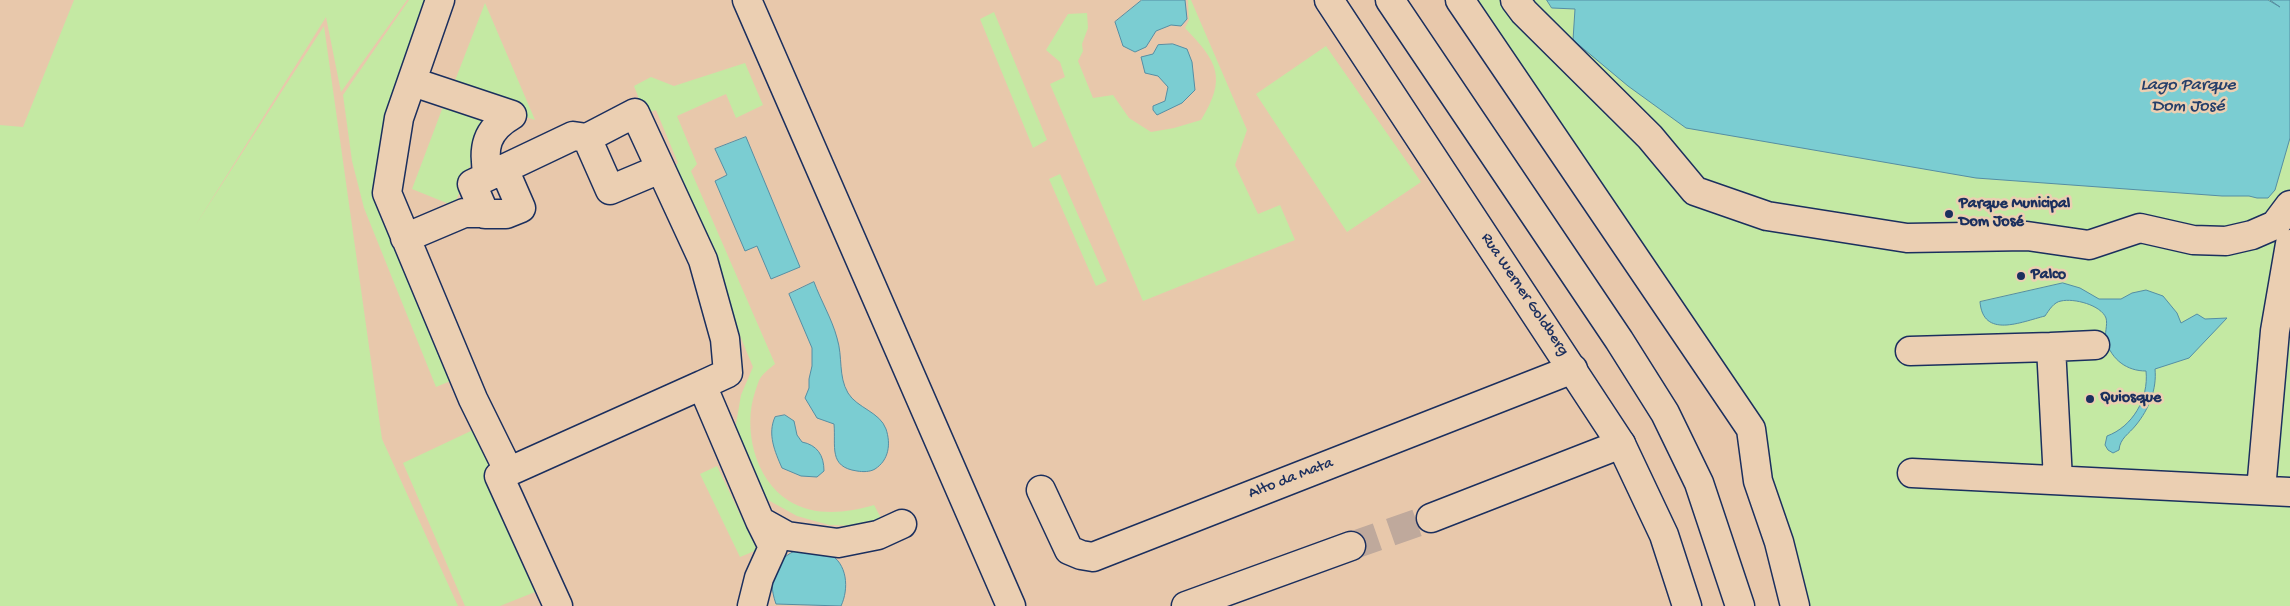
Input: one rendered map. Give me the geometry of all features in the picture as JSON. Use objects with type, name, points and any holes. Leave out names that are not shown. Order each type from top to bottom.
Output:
[{"type":"street","points":[[440,0],[399,118],[387,193],[473,399],[509,472]]},
{"type":"street","points":[[747,0],[1011,606]]},
{"type":"street","name":"Rua Werner Goldberg","points":[[1329,0],[1621,444],[1664,535],[1687,606]]},
{"type":"street","points":[[1390,0],[1614,332],[1665,413],[1698,483],[1740,606]]},
{"type":"street","points":[[1460,0],[1751,429],[1758,481],[1779,542],[1795,606]]},
{"type":"street","points":[[1515,0],[1524,12],[1650,137],[1695,191],[1766,216],[1907,238],[2027,236],[2089,245],[2140,228],[2193,240],[2226,241],[2252,235],[2275,225],[2290,205]]},
{"type":"street","points":[[405,238],[464,213],[506,214],[521,208],[484,157],[489,136],[501,121],[512,115],[413,82]]},
{"type":"street","points":[[485,213],[472,184],[573,136],[587,138],[635,114],[703,260],[725,339],[728,373],[499,476],[558,606]]},
{"type":"street","points":[[587,138],[610,190],[660,169]]},
{"type":"street","points":[[2261,490],[2282,330],[2290,244]]},
{"type":"street","points":[[1910,352],[2095,345]]},
{"type":"street","points":[[2051,347],[2058,480]]},
{"type":"street","name":"Alto da Mata","points":[[1041,490],[1070,550],[1080,556],[1093,557],[1573,369]]},
{"type":"street","points":[[702,385],[773,547],[759,578],[752,606]]},
{"type":"street","points":[[1431,518],[1621,444]]},
{"type":"street","points":[[1912,473],[2290,492]]},
{"type":"street","points":[[760,521],[786,536],[838,543],[878,535],[902,524]]},
{"type":"street","points":[[1186,606],[1351,546]]},
{"type":"green space","points":[[74,0],[407,0],[341,92],[326,17],[195,226],[324,26],[382,439],[458,606],[0,606],[0,125],[23,127]]},
{"type":"green space","points":[[409,0],[435,0],[383,195],[460,377],[436,387],[364,208],[352,161],[343,95]]},
{"type":"green space","points":[[1188,0],[1191,0],[1247,130],[1235,165],[1258,214],[1280,205],[1295,240],[1143,301],[1050,84],[1065,77],[1060,62],[1046,50],[1068,14],[1087,13],[1088,28],[1082,44],[1083,51],[1078,61],[1093,98],[1113,95],[1129,118],[1151,132],[1201,120],[1214,93],[1215,71],[1205,51],[1185,28],[1189,20]]},
{"type":"green space","name":"Parque Municipal Dom José","points":[[1463,0],[2290,0],[2290,606],[1799,606],[1753,428]]},
{"type":"green space","points":[[485,3],[535,120],[451,91]]},
{"type":"green space","points":[[994,12],[1047,140],[1033,148],[980,19]]},
{"type":"green space","points":[[1326,46],[1421,182],[1347,232],[1256,94]]},
{"type":"green space","points":[[745,63],[763,105],[736,118],[726,94],[677,116],[697,164],[691,171],[775,364],[760,379],[755,392],[750,421],[754,452],[767,480],[789,501],[799,506],[809,510],[831,512],[853,510],[874,505],[881,518],[862,526],[829,525],[797,516],[768,500],[748,469],[735,430],[741,395],[753,367],[671,169],[678,163],[656,110],[645,114],[634,86],[651,77],[674,86]]},
{"type":"green space","points":[[447,96],[491,113],[454,206],[412,189]]},
{"type":"green space","points":[[1060,174],[1107,281],[1096,286],[1049,179]]},
{"type":"green space","points":[[473,430],[545,588],[500,606],[465,606],[403,463]]},
{"type":"green space","points":[[717,466],[757,550],[740,557],[700,474]]},
{"type":"water","points":[[1142,0],[1185,0],[1187,19],[1181,26],[1171,25],[1156,31],[1146,47],[1135,52],[1123,46],[1115,22]]},
{"type":"water","name":"Lago Parque Dom José","points":[[1547,0],[2268,0],[2280,7],[2270,0],[2290,0],[2290,138],[2275,190],[2268,198],[2257,198],[1976,178],[1686,128],[1628,86],[1573,40],[1575,9],[1552,8]]},
{"type":"water","points":[[1173,44],[1187,49],[1192,62],[1195,90],[1182,103],[1157,115],[1153,110],[1153,106],[1165,101],[1168,87],[1158,76],[1145,73],[1141,57],[1153,54],[1158,45]]},
{"type":"water","points":[[746,137],[800,267],[771,279],[757,246],[745,251],[715,181],[727,175],[715,149]]},
{"type":"water","points":[[814,282],[835,331],[845,387],[857,403],[879,418],[886,429],[888,451],[880,465],[871,471],[857,471],[841,465],[835,454],[834,424],[817,418],[805,398],[809,388],[812,348],[789,294]]},
{"type":"water","points":[[2063,283],[2080,288],[2099,299],[2121,299],[2132,293],[2146,290],[2163,296],[2177,313],[2181,323],[2197,314],[2205,319],[2227,318],[2189,358],[2155,369],[2155,384],[2145,412],[2123,439],[2119,450],[2113,453],[2105,445],[2107,436],[2124,426],[2137,411],[2145,392],[2146,371],[2127,367],[2112,354],[2106,341],[2106,318],[2103,313],[2093,306],[2066,300],[2056,303],[2045,316],[2015,324],[1996,324],[1988,321],[1983,313],[1980,302]]},
{"type":"water","points":[[785,415],[794,421],[797,435],[802,442],[816,448],[819,452],[823,460],[824,471],[817,477],[801,476],[782,468],[775,449],[772,430],[775,417]]},
{"type":"water","points":[[805,547],[828,553],[840,563],[846,584],[841,606],[776,604],[772,585],[776,568],[786,556]]},
{"type":"tunnel","points":[[1351,546],[1431,518]]},
{"type":"place","name":"Parque Municipal Dom José","points":[[1949,214]]},
{"type":"place","name":"Palco","points":[[2021,276]]},
{"type":"place","name":"Quiosque","points":[[2090,399]]}]
